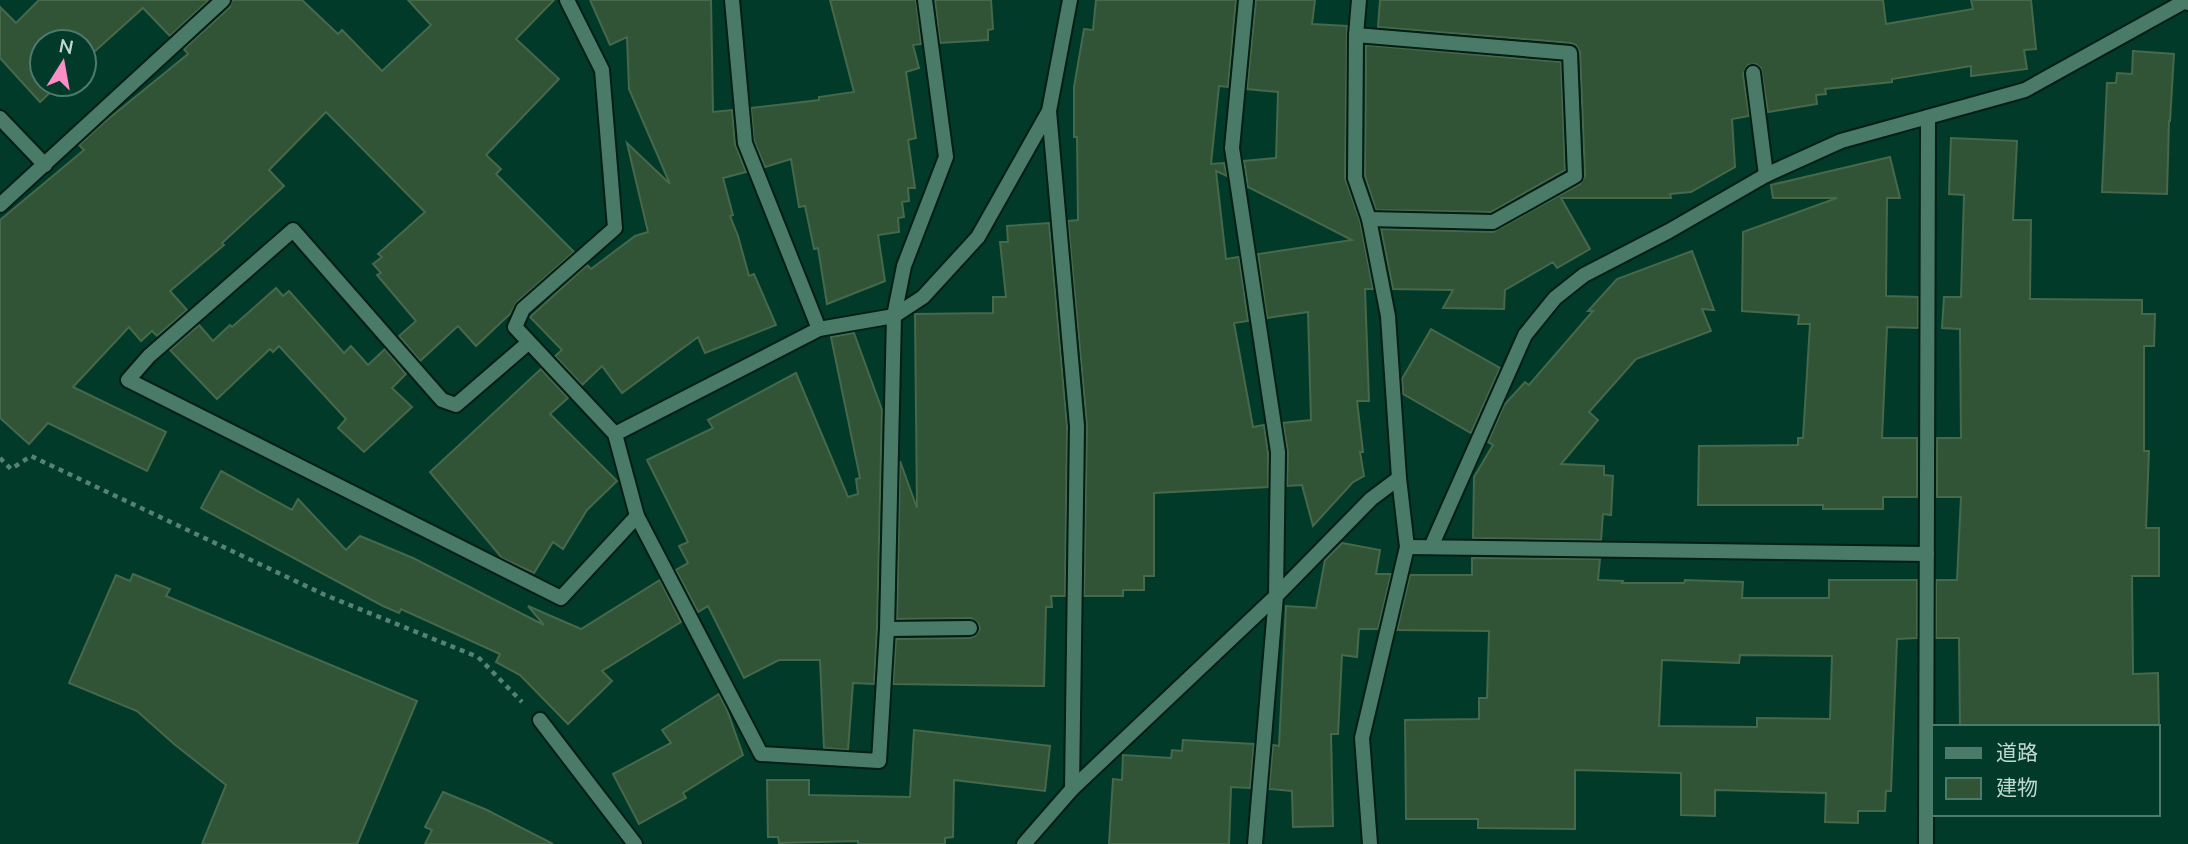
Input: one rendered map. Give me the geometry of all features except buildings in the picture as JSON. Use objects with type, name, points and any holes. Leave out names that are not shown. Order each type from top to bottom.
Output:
[{"type":"street","points":[[0,205],[223,0]]},
{"type":"street","points":[[567,0],[602,70],[615,228],[523,309],[515,327],[615,434],[637,516],[761,754],[879,761],[887,629],[894,316],[904,266],[946,157],[925,0]]},
{"type":"street","points":[[732,0],[745,143],[819,329]]},
{"type":"street","points":[[1070,0],[1049,111],[1077,426],[1072,789]]},
{"type":"street","points":[[1246,0],[1232,148],[1278,452],[1276,596],[1255,844]]},
{"type":"street","points":[[1359,0],[1356,35],[1355,178],[1369,219],[1388,316],[1399,478],[1407,547],[1362,738],[1370,844]]},
{"type":"street","points":[[1431,547],[1525,335],[1555,298],[1584,275],[1669,231],[1766,175],[1841,141],[2025,90],[2187,1]]},
{"type":"street","points":[[1356,35],[1570,53],[1575,176],[1493,222],[1369,219]]},
{"type":"street","points":[[1753,73],[1766,175]]},
{"type":"street","points":[[615,434],[819,329],[894,316],[923,298],[978,237],[1049,111]]},
{"type":"street","points":[[1926,844],[1928,117]]},
{"type":"street","points":[[0,118],[45,165]]},
{"type":"street","points":[[528,343],[456,405],[442,400],[293,230],[149,356],[128,380],[561,598],[637,516]]},
{"type":"street","points":[[1024,844],[1072,789],[1276,596],[1371,499],[1399,478]]},
{"type":"street","points":[[1407,547],[1927,554]]},
{"type":"street","points":[[887,629],[970,628]]},
{"type":"street","points":[[540,720],[635,844]]},
{"type":"path","points":[[0,458],[11,469],[31,456],[325,595],[478,657],[540,720]]}]
